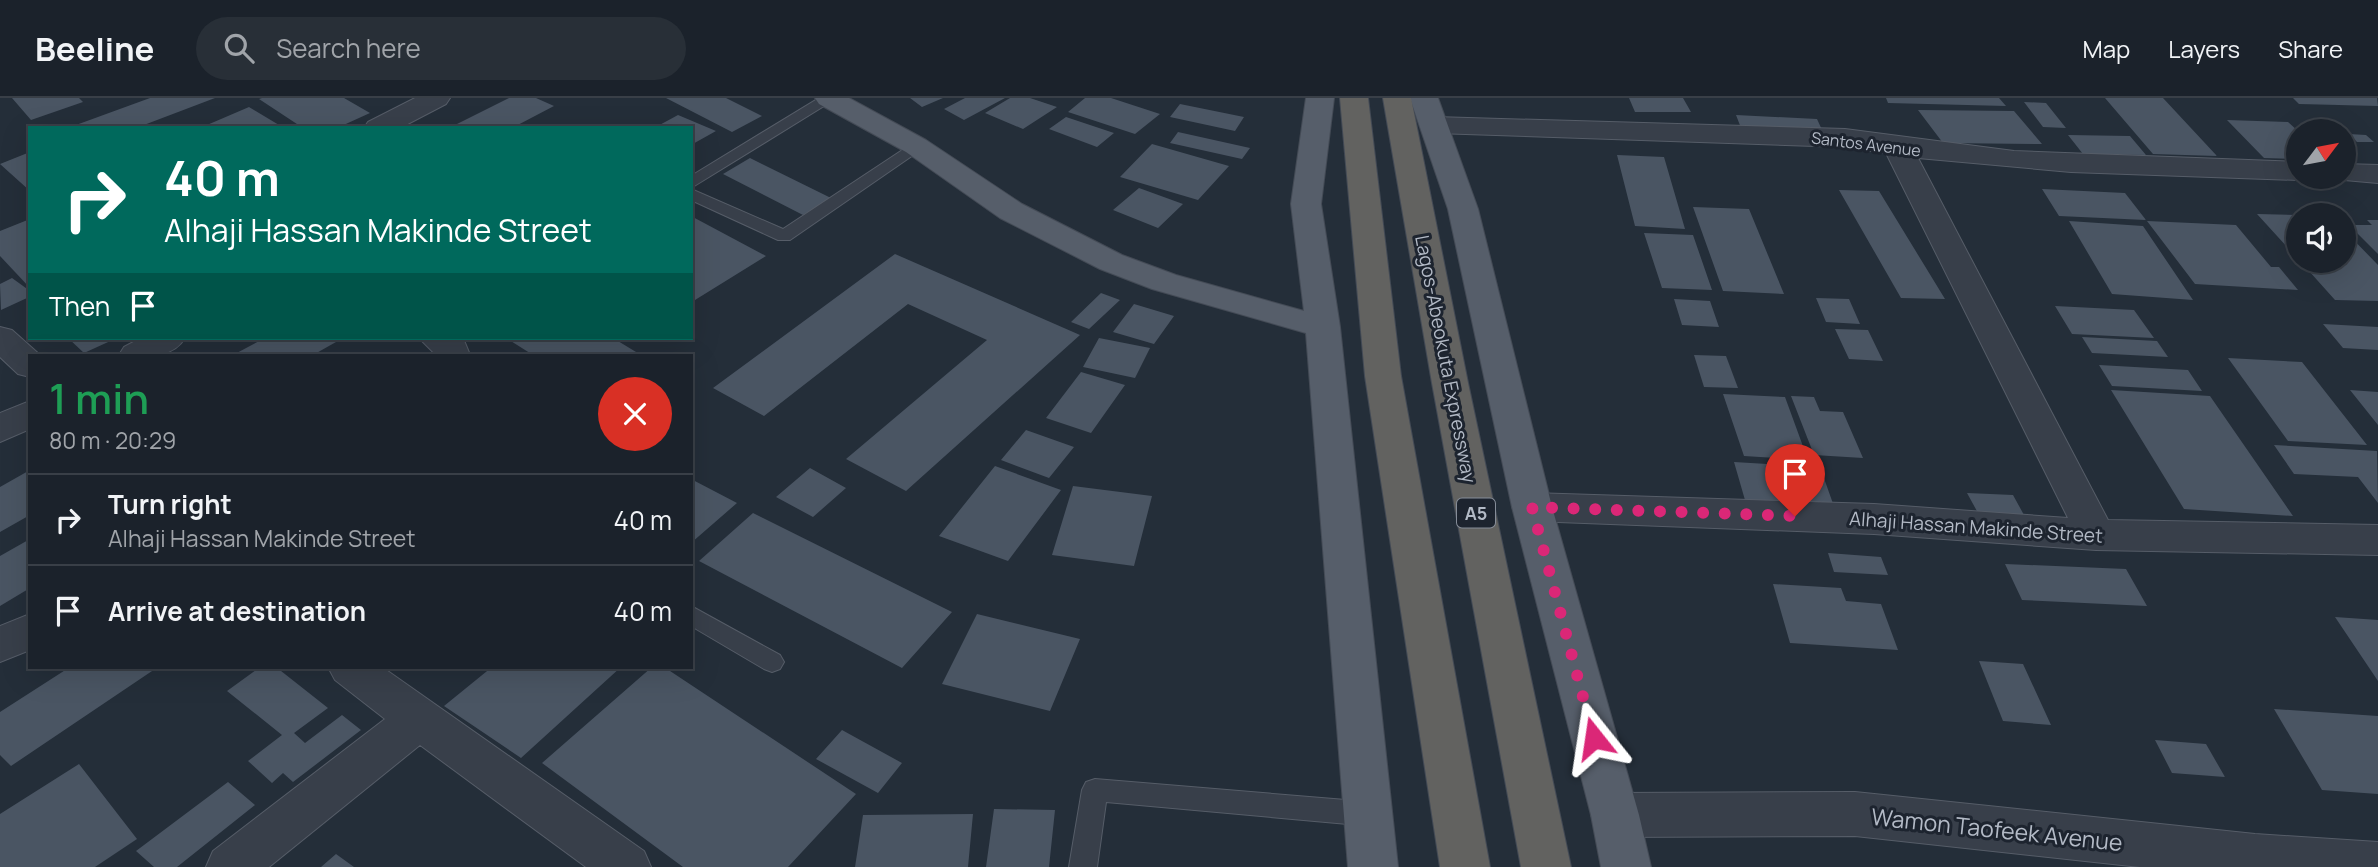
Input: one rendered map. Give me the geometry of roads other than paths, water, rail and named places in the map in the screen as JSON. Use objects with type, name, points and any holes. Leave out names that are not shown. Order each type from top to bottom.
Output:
[{"type":"highway","points":[[1353,98],[1383,376],[1465,867]]},
{"type":"highway","name":"Lagos-Abeokuta Expressway","points":[[1398,98],[1450,383],[1546,867]]},
{"type":"main road","points":[[830,98],[916,146],[1011,211],[1111,262],[1177,286],[1322,318]]},
{"type":"main road","points":[[872,98],[1014,194],[1114,249],[1322,318]]},
{"type":"main road","points":[[1320,98],[1306,204],[1322,318],[1373,867]]},
{"type":"main road","points":[[1429,112],[1462,209],[1532,507],[1615,816],[1626,867]]},
{"type":"street","points":[[382,126],[430,99]]},
{"type":"street","name":"Santos Avenue","points":[[1429,112],[1845,138],[1898,148],[2070,164],[2286,171]]},
{"type":"street","points":[[1898,148],[2096,535]]},
{"type":"street","points":[[2356,173],[2378,174]]},
{"type":"street","points":[[0,338],[28,364]]},
{"type":"street","points":[[138,354],[165,340]]},
{"type":"street","points":[[440,340],[451,346],[453,354]]},
{"type":"street","points":[[0,429],[28,413]]},
{"type":"street","name":"Alhaji Hassan Makinde Street","points":[[1532,507],[1874,519],[2096,535],[2378,540]]},
{"type":"street","points":[[0,645],[28,632]]},
{"type":"street","points":[[353,669],[626,867]]},
{"type":"street","points":[[231,867],[419,719]]},
{"type":"street","name":"Wamon Taofeek Avenue","points":[[1615,816],[1855,814],[2257,862],[2378,865]]},
{"type":"lane","points":[[693,182],[830,98]]},
{"type":"lane","points":[[693,195],[784,236],[916,146]]},
{"type":"lane","points":[[693,616],[772,662]]},
{"type":"lane","points":[[1083,867],[1095,790],[1370,814]]}]
